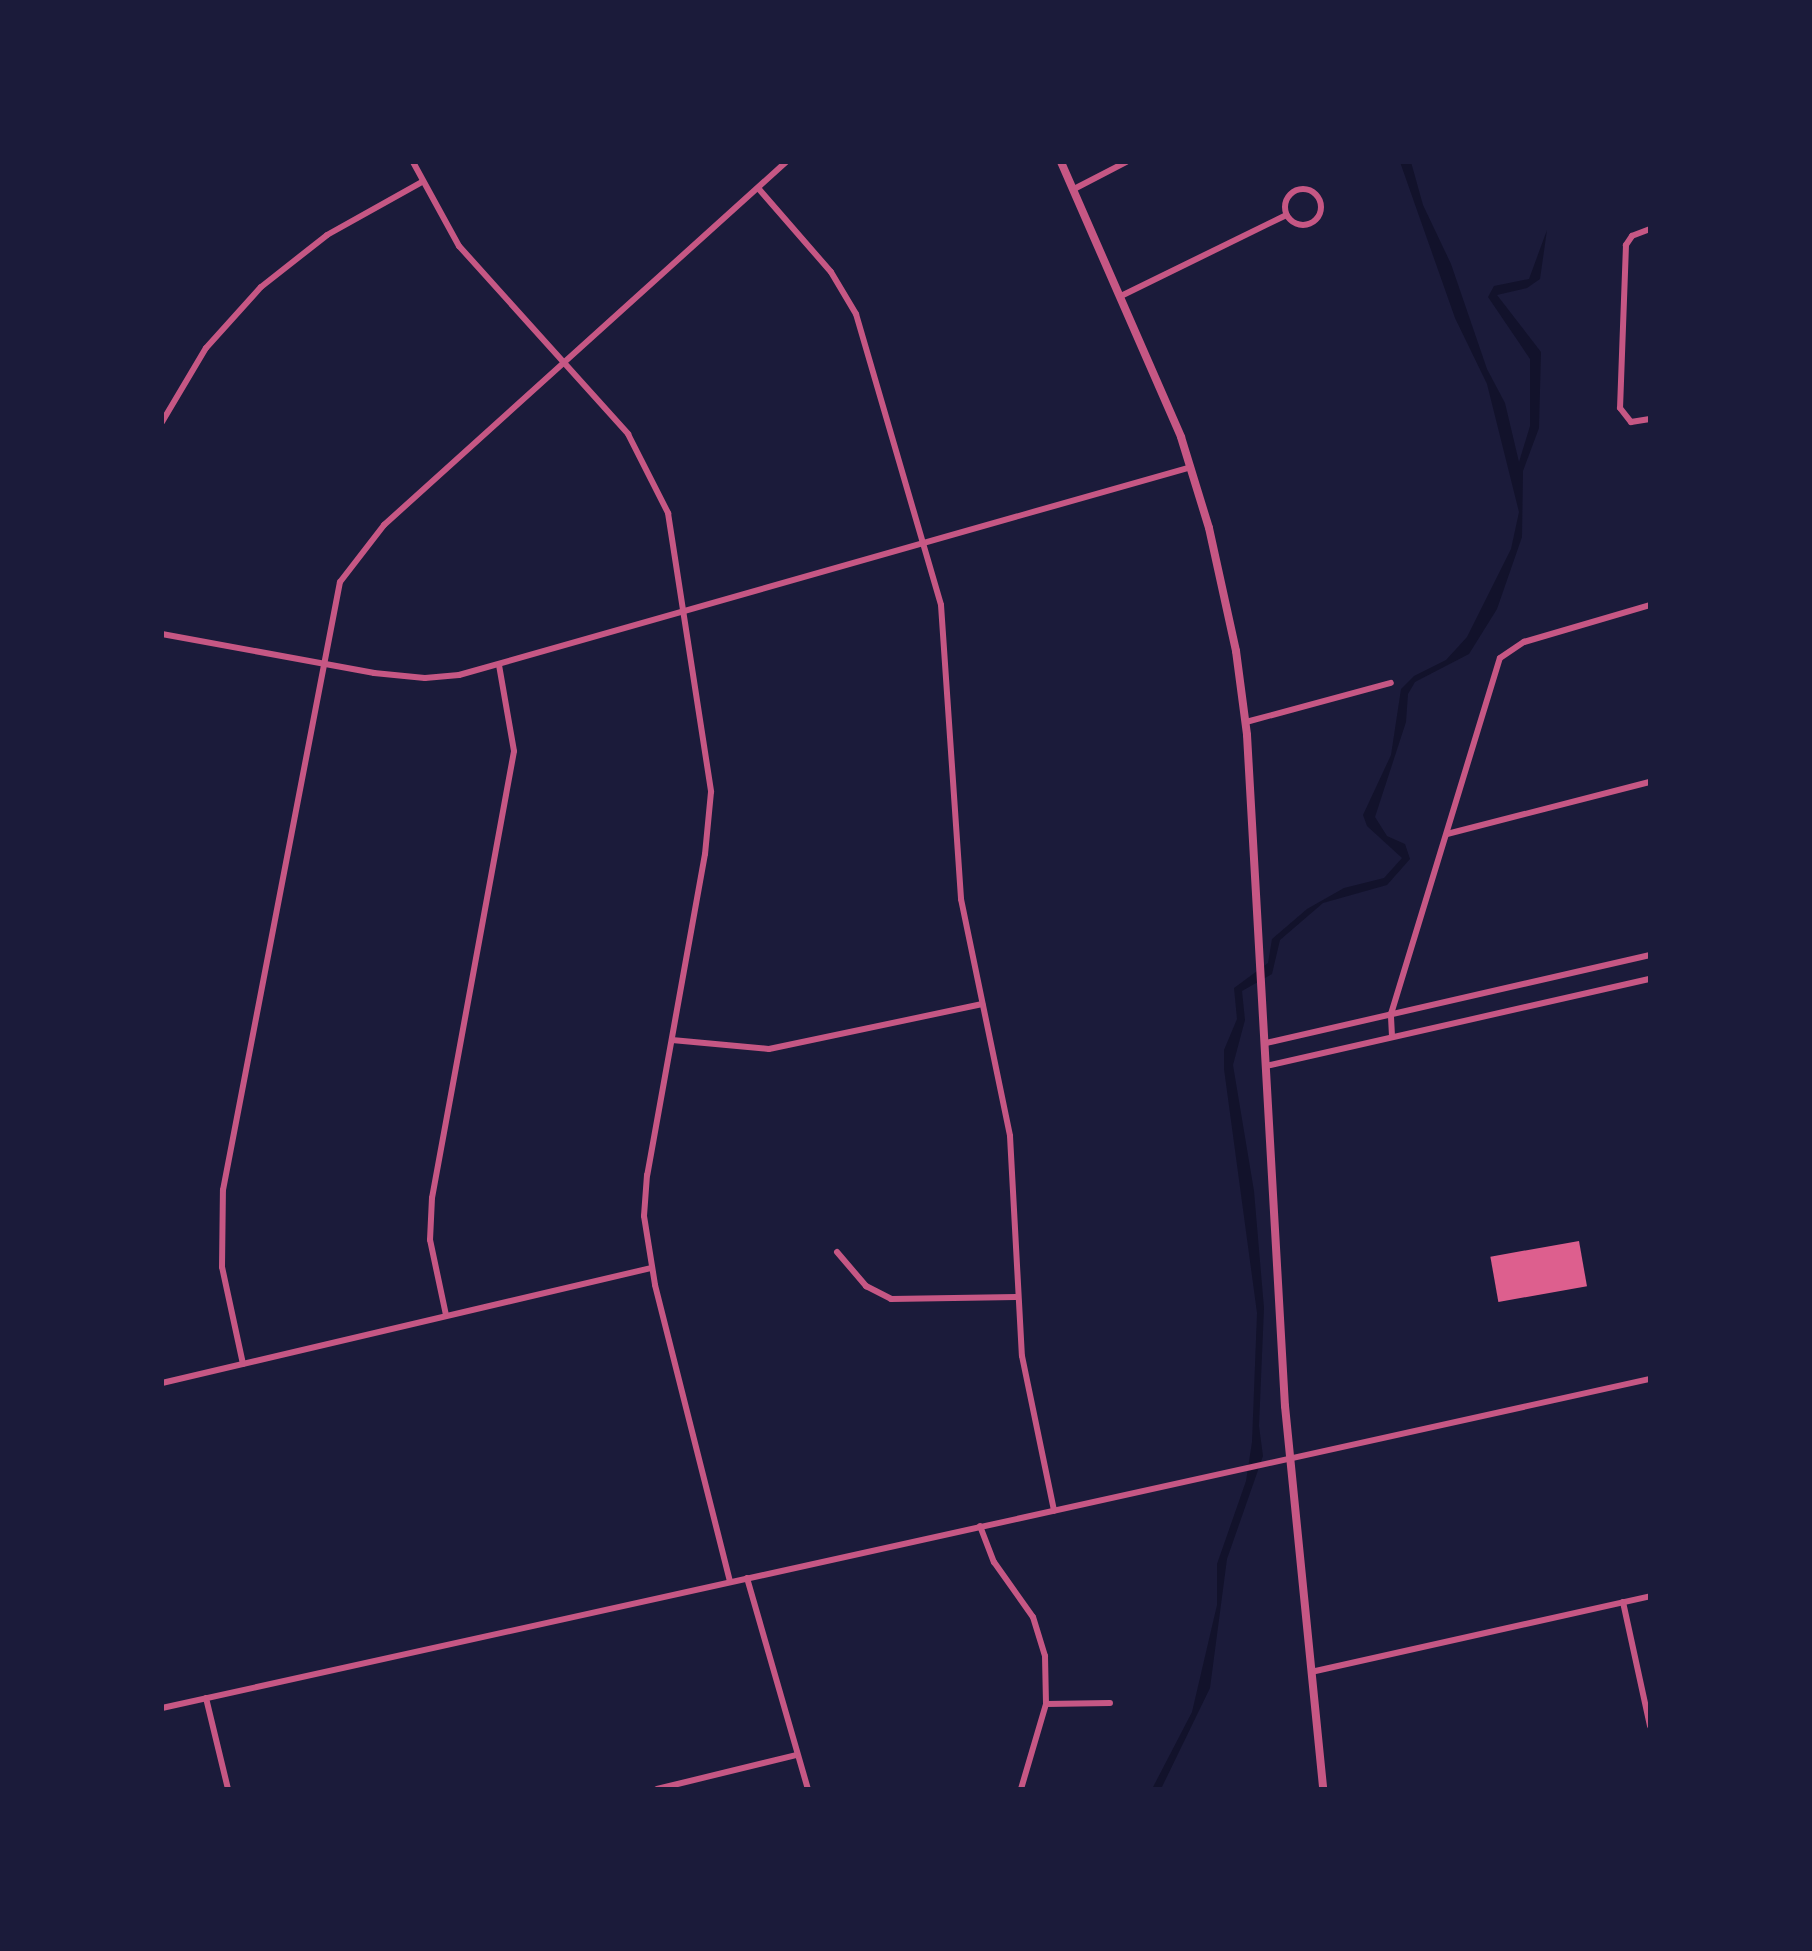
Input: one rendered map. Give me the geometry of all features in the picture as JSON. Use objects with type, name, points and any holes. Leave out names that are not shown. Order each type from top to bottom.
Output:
[{"type":"street","points":[[413,162],[459,246],[628,434],[648,465],[668,513],[711,792],[644,1197],[651,1268],[730,1582]]},
{"type":"street","points":[[243,1364],[222,1267],[222,1199],[321,663],[340,582],[353,560],[384,525],[786,162]]},
{"type":"street","points":[[1061,162],[1123,295],[1191,467],[1225,591],[1246,722],[1290,1459],[1323,1789]]},
{"type":"street","points":[[1074,189],[1126,162]]},
{"type":"street","points":[[162,422],[170,403],[222,328],[261,287],[327,235],[422,182]]},
{"type":"street","points":[[758,188],[831,272],[856,314],[925,543],[946,636],[961,899],[1012,1150],[1016,1297],[1029,1393],[1054,1511]]},
{"type":"street","points":[[1310,190],[1321,200],[1321,214],[1312,224],[1296,224],[1286,215],[1286,200],[1295,191],[1310,190]]},
{"type":"street","points":[[1123,295],[1286,215]]},
{"type":"street","points":[[1650,229],[1627,241],[1620,408],[1631,422],[1650,419]]},
{"type":"street","points":[[162,399],[170,403]]},
{"type":"street","points":[[162,634],[425,678],[499,665],[1191,467]]},
{"type":"street","points":[[1392,1036],[1391,1014],[1500,658],[1524,642],[1650,605]]},
{"type":"street","points":[[446,1315],[430,1240],[432,1198],[514,751],[499,665]]},
{"type":"street","points":[[1246,722],[1391,683]]},
{"type":"street","points":[[1447,834],[1650,782]]},
{"type":"street","points":[[1266,1043],[1650,955]]},
{"type":"street","points":[[1266,1066],[1650,979]]},
{"type":"street","points":[[672,1040],[769,1049],[982,1004]]},
{"type":"street","points":[[837,1252],[866,1286],[891,1299],[1016,1297]]},
{"type":"street","points":[[162,1383],[651,1268]]},
{"type":"street","points":[[162,1708],[1650,1379]]},
{"type":"street","points":[[980,1526],[994,1562],[1020,1594],[1038,1630],[1045,1656],[1046,1704],[1021,1789]]},
{"type":"street","points":[[747,1578],[808,1789]]},
{"type":"street","points":[[1311,1672],[1650,1596]]},
{"type":"street","points":[[1623,1602],[1650,1726]]},
{"type":"street","points":[[206,1698],[228,1789]]},
{"type":"street","points":[[1046,1704],[1110,1703]]},
{"type":"street","points":[[657,1789],[796,1755]]},
{"type":"shaded area","points":[[1400,162],[1411,162],[1423,205],[1451,264],[1487,369],[1505,403],[1519,462],[1530,426],[1530,359],[1488,297],[1494,286],[1529,279],[1547,230],[1540,279],[1527,288],[1497,295],[1541,352],[1539,428],[1523,471],[1522,537],[1497,609],[1469,654],[1415,682],[1408,694],[1406,722],[1375,817],[1387,836],[1405,844],[1410,859],[1387,885],[1323,903],[1280,940],[1272,974],[1242,991],[1245,1020],[1233,1065],[1254,1191],[1264,1308],[1259,1426],[1263,1456],[1227,1559],[1210,1688],[1161,1789],[1152,1789],[1192,1712],[1217,1605],[1217,1564],[1246,1481],[1252,1442],[1257,1313],[1224,1069],[1224,1050],[1237,1019],[1234,988],[1268,963],[1272,939],[1307,909],[1344,888],[1384,878],[1402,858],[1367,826],[1363,815],[1391,755],[1401,689],[1414,676],[1446,660],[1467,637],[1511,549],[1519,512],[1487,384],[1455,318]]},
{"type":"building","points":[[1579,1241],[1587,1286],[1498,1302],[1490,1257]]}]
